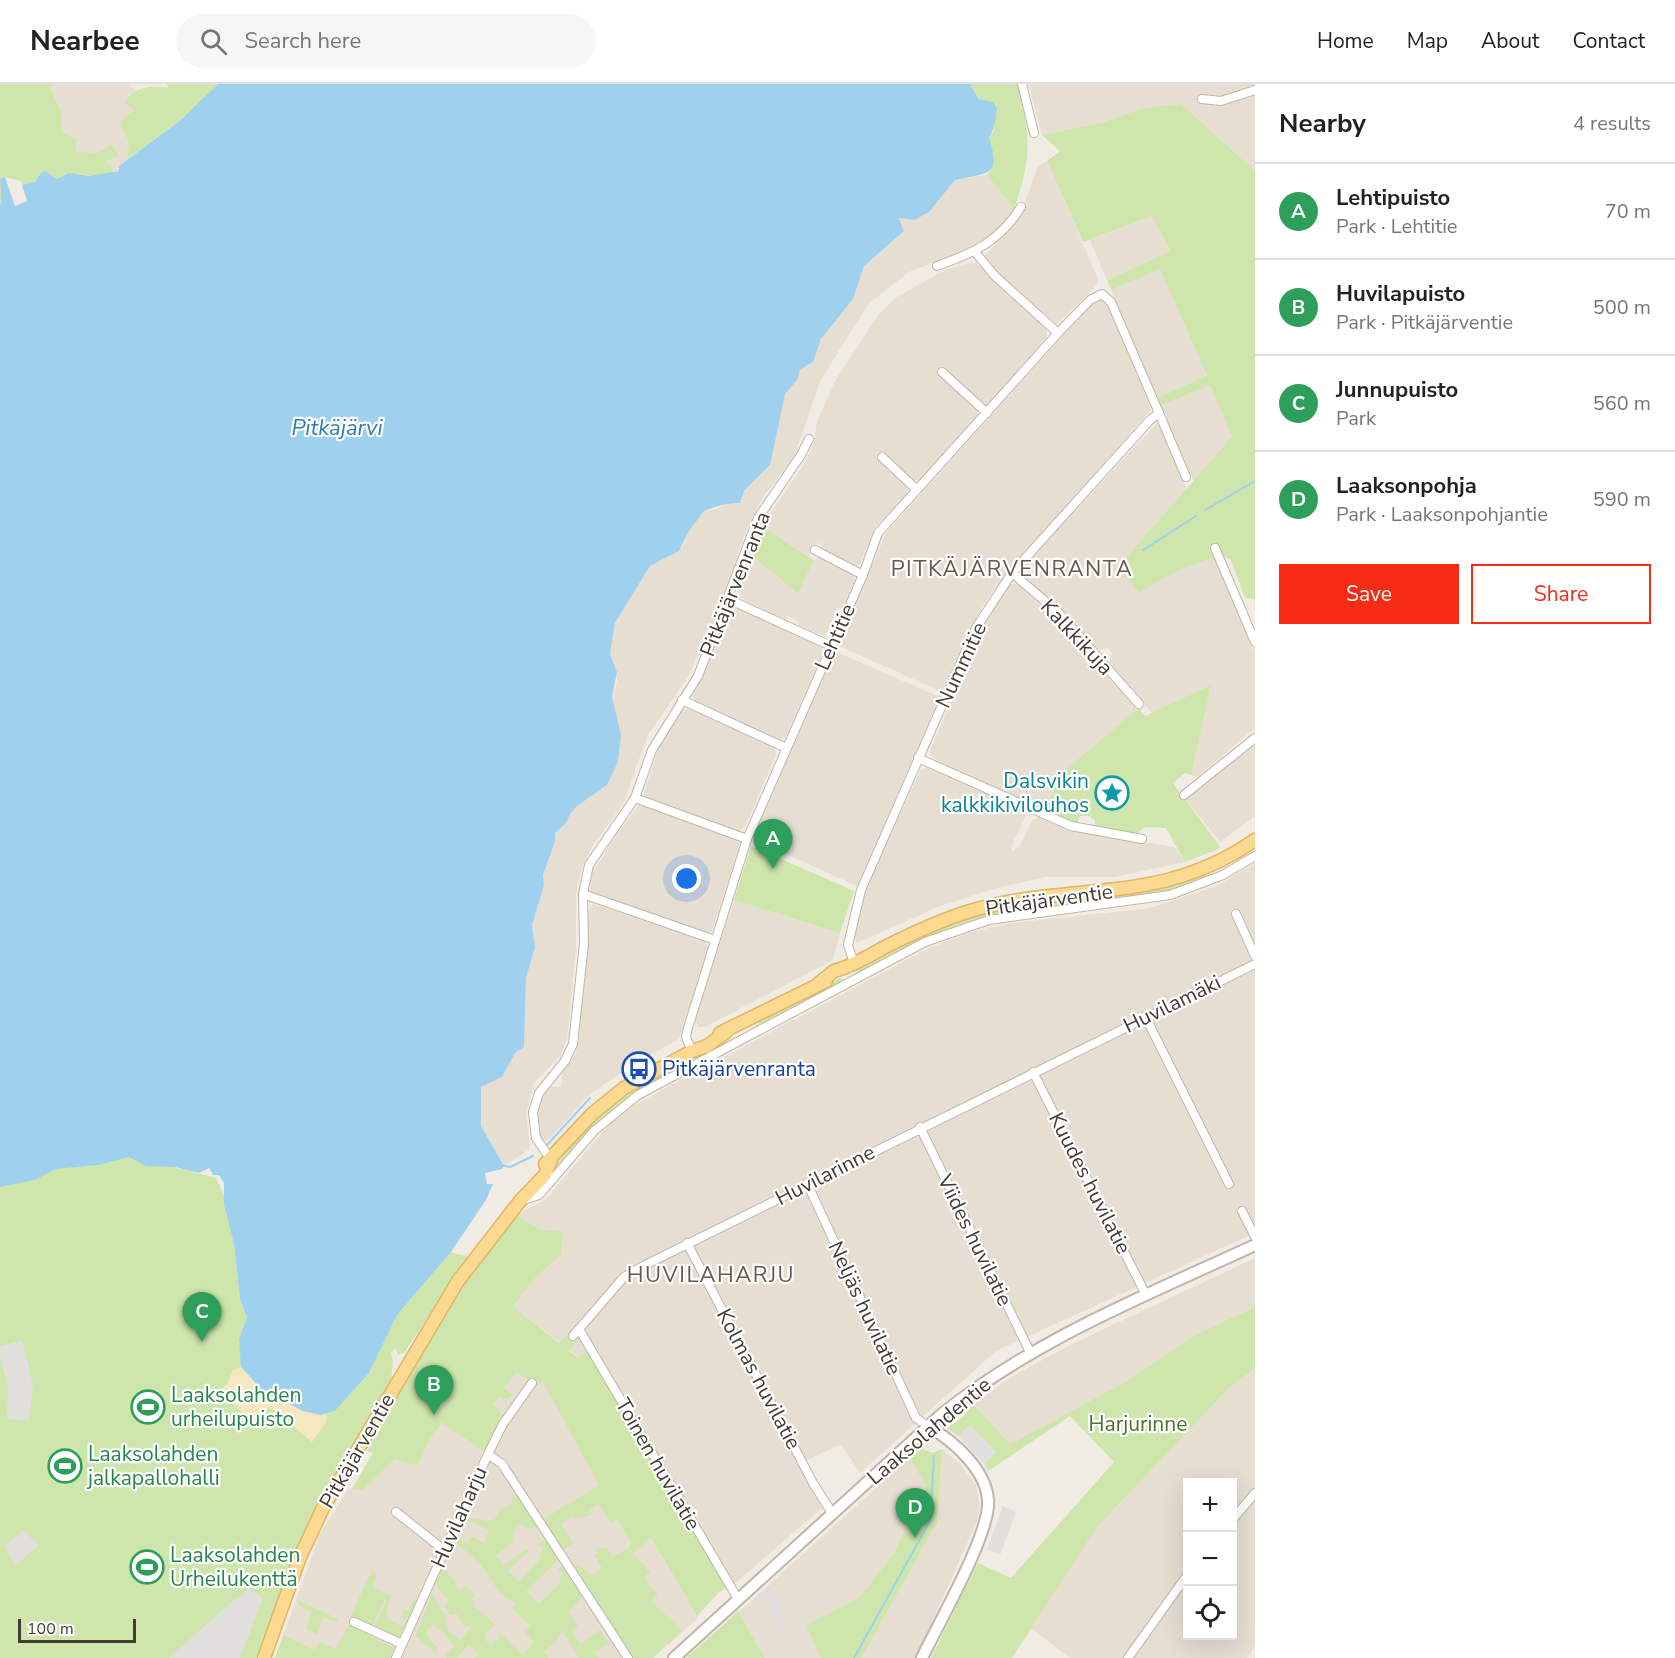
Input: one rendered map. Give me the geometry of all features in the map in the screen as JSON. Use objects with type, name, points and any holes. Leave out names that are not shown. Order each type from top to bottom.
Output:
[{"type":"main road","name":"Pitkäjärventie","points":[[264,1657],[300,1557],[323,1508],[458,1281],[532,1186],[537,1174],[592,1114],[612,1097],[634,1082],[692,1051],[707,1046],[726,1032],[819,983],[826,975],[850,966],[914,933],[967,912],[1017,901],[1115,891],[1171,881],[1205,869],[1255,840]]},
{"type":"street","points":[[1022,84],[1034,133]]},
{"type":"street","points":[[1202,99],[1221,101],[1255,90]]},
{"type":"street","points":[[937,266],[975,252],[1000,234],[1021,207]]},
{"type":"street","points":[[975,252],[982,264],[1058,333]]},
{"type":"street","name":"Lehtitie","points":[[692,1051],[686,1036],[688,1028],[747,839],[863,575],[881,526],[1058,333],[1090,300],[1102,294],[1111,302],[1160,413]]},
{"type":"street","points":[[942,372],[987,413]]},
{"type":"street","points":[[1160,413],[1186,477]]},
{"type":"street","name":"Nummitie","points":[[850,966],[848,945],[861,890],[976,628],[1012,573],[1150,420],[1160,413]]},
{"type":"street","name":"Pitkäjärvenranta","points":[[551,1160],[536,1138],[534,1105],[538,1092],[565,1061],[573,1044],[584,944],[585,876],[595,853],[635,798],[652,750],[698,676],[758,518],[801,455],[809,439]]},
{"type":"street","points":[[882,457],[916,489]]},
{"type":"street","points":[[1215,548],[1255,642]]},
{"type":"street","points":[[814,550],[839,565],[863,575]]},
{"type":"street","name":"Kalkkikuja","points":[[1012,573],[1058,612],[1139,704]]},
{"type":"street","points":[[728,599],[831,646]]},
{"type":"street","points":[[682,700],[786,748]]},
{"type":"street","points":[[1184,795],[1255,738]]},
{"type":"street","points":[[918,758],[1071,826],[1142,839]]},
{"type":"street","points":[[635,798],[747,839]]},
{"type":"street","name":"Pitkäjärventie","points":[[520,1201],[539,1195],[594,1131],[638,1095],[925,942],[967,927],[1020,914],[1129,903],[1170,895],[1223,875],[1255,856]]},
{"type":"street","points":[[583,894],[715,940]]},
{"type":"street","points":[[1236,914],[1255,956]]},
{"type":"street","name":"Huvilamäki","points":[[1089,1044],[1255,964]]},
{"type":"street","points":[[850,966],[852,980]]},
{"type":"street","points":[[1145,1016],[1229,1184]]},
{"type":"street","name":"Huvilarinne","points":[[576,1332],[624,1277],[687,1243],[1089,1044]]},
{"type":"street","name":"Kuudes huvilatie","points":[[1033,1072],[1146,1295]]},
{"type":"street","name":"Viides huvilatie","points":[[920,1127],[1030,1352]]},
{"type":"street","name":"Neljäs huvilatie","points":[[807,1183],[916,1418],[929,1427]]},
{"type":"street","points":[[1242,1212],[1255,1237]]},
{"type":"street","name":"Kolmas huvilatie","points":[[687,1243],[821,1498],[832,1513]]},
{"type":"street","name":"Laaksolahdentie","points":[[674,1658],[972,1389],[1030,1352],[1255,1245]]},
{"type":"street","name":"Toinen huvilatie","points":[[576,1332],[738,1599]]},
{"type":"street","name":"Huvilaharju","points":[[396,1658],[488,1454],[517,1401],[532,1383]]},
{"type":"street","points":[[922,1658],[971,1560],[988,1509],[987,1493],[980,1474],[952,1445],[929,1427]]},
{"type":"street","points":[[488,1454],[502,1464],[628,1658]]},
{"type":"street","points":[[1237,1515],[1255,1493]]},
{"type":"street","points":[[396,1512],[444,1550]]},
{"type":"street","points":[[1128,1658],[1183,1581]]},
{"type":"street","points":[[354,1622],[402,1644]]},
{"type":"shaded area","points":[[129,84],[136,91],[128,95],[136,110],[128,159],[119,166],[119,171],[114,171],[98,153],[75,151],[61,132],[62,114],[50,85]]},
{"type":"shaded area","points":[[1029,84],[1255,84],[1227,95],[1226,102],[1255,94],[1255,171],[1181,104],[1143,108],[1105,122],[1042,135]]},
{"type":"shaded area","points":[[1047,161],[1098,279],[1096,286],[1057,324],[985,262],[984,257],[1019,219],[1038,166]]},
{"type":"shaded area","points":[[987,175],[1014,209],[1006,221],[996,232],[966,250],[909,272],[869,303],[820,381],[795,455],[763,497],[748,526],[722,600],[688,677],[648,735],[623,804],[592,847],[581,870],[576,894],[576,949],[567,1040],[560,1056],[534,1083],[526,1114],[530,1149],[504,1166],[481,1126],[481,1086],[502,1077],[515,1053],[524,1047],[526,978],[535,947],[532,925],[544,886],[543,875],[555,841],[555,833],[566,823],[577,806],[607,785],[618,762],[621,735],[612,706],[617,680],[616,667],[610,654],[615,623],[650,566],[671,556],[683,546],[689,531],[704,511],[717,509],[731,502],[740,503],[744,491],[770,465],[784,394],[800,370],[813,363],[821,339],[853,299],[864,266],[904,231],[899,217],[916,220],[929,212],[955,180]]},
{"type":"shaded area","points":[[1152,216],[1171,251],[1107,280],[1090,240]]},
{"type":"shaded area","points":[[971,262],[977,264],[1046,325],[1047,337],[987,406],[981,406],[948,376],[946,381],[977,410],[978,416],[921,480],[913,480],[883,452],[876,454],[877,458],[906,483],[907,494],[875,527],[860,564],[853,566],[821,551],[821,544],[817,543],[809,556],[762,526],[805,463],[813,445],[817,422],[835,381],[879,314],[895,298],[945,270]]},
{"type":"shaded area","points":[[1160,268],[1207,377],[1157,398],[1111,290]]},
{"type":"shaded area","points":[[1099,298],[1107,303],[1150,405],[1150,411],[994,589],[982,607],[942,692],[837,645],[886,533]]},
{"type":"shaded area","points":[[1210,385],[1232,437],[1194,482],[1160,406]]},
{"type":"shaded area","points":[[1156,424],[1160,426],[1186,489],[1117,569],[1181,569],[1217,556],[1255,652],[1255,728],[1197,777],[1191,775],[1211,685],[1152,713],[1109,664],[1112,653],[1107,647],[1102,650],[1096,649],[1069,619],[1023,579],[1021,573],[1023,567]]},
{"type":"shaded area","points":[[751,555],[798,592],[814,560],[819,557],[853,573],[855,580],[842,609],[837,608],[828,631],[823,635],[798,626],[799,622],[788,616],[785,621],[740,597],[739,591]]},
{"type":"shaded area","points":[[1010,584],[1018,584],[1065,625],[1089,652],[1085,663],[1106,671],[1139,709],[1063,772],[1044,810],[970,777],[929,753],[989,614]]},
{"type":"shaded area","points":[[738,607],[820,646],[823,652],[785,738],[778,741],[695,701],[693,696],[728,616]]},
{"type":"shaded area","points":[[834,651],[940,697],[857,886],[755,840],[754,834]]},
{"type":"shaded area","points":[[690,708],[774,747],[776,755],[745,827],[738,832],[643,796],[658,750],[681,711]]},
{"type":"shaded area","points":[[1255,743],[1255,816],[1220,842],[1185,799]]},
{"type":"shaded area","points":[[927,768],[1025,811],[1027,814],[1011,847],[1012,852],[1020,846],[1032,820],[1038,817],[1066,829],[1174,847],[1185,862],[1114,877],[1046,877],[997,888],[940,906],[857,943],[853,933],[863,893],[921,770]]},
{"type":"shaded area","points":[[639,805],[736,838],[740,844],[712,931],[706,934],[590,891],[592,874],[616,835]]},
{"type":"shaded area","points":[[1255,863],[1255,1233],[996,1351],[860,1473],[841,1444],[803,1462],[825,1505],[738,1581],[720,1592],[586,1353],[578,1357],[513,1306],[537,1276],[561,1255],[563,1232],[539,1229],[516,1215],[545,1200],[611,1122],[636,1104],[925,950],[970,932],[1012,923],[1150,908],[1217,886]]},
{"type":"shaded area","points":[[734,900],[840,933],[833,960],[705,1027],[699,1027],[695,1019]]},
{"type":"shaded area","points":[[594,904],[704,941],[708,948],[679,1039],[639,1061],[590,1094],[548,1140],[540,1142],[538,1111],[541,1096],[549,1086],[561,1087],[563,1069],[576,1054],[580,1032],[578,1008],[588,950],[587,911]]},
{"type":"shaded area","points":[[1255,1258],[1255,1307],[1197,1334],[1127,1381],[1010,1444],[973,1404],[1011,1377],[1072,1344]]},
{"type":"shaded area","points":[[22,1340],[33,1385],[29,1421],[7,1419],[8,1387],[0,1356],[0,1346]]},
{"type":"shaded area","points":[[487,1341],[542,1379],[631,1543],[648,1534],[698,1618],[668,1645],[637,1596],[601,1617],[628,1658],[275,1658],[320,1534],[349,1488],[363,1490],[395,1459],[418,1466],[430,1438],[442,1423],[483,1450],[450,1394]]},
{"type":"shaded area","points":[[1255,1368],[1255,1646],[1247,1658],[1070,1658],[1031,1628],[1097,1527],[1230,1387]]},
{"type":"shaded area","points":[[970,1425],[996,1452],[984,1464],[958,1436]]},
{"type":"shaded area","points":[[942,1449],[960,1464],[976,1485],[980,1508],[977,1521],[916,1658],[861,1658],[937,1523]]},
{"type":"shaded area","points":[[909,1458],[926,1485],[894,1553],[859,1598],[806,1625],[821,1658],[765,1658],[739,1612]]},
{"type":"shaded area","points":[[1003,1506],[1016,1512],[1000,1555],[987,1549]]},
{"type":"shaded area","points":[[23,1530],[39,1545],[15,1566],[4,1546]]},
{"type":"shaded area","points":[[248,1588],[260,1595],[262,1601],[240,1658],[169,1658],[236,1598],[242,1597]]},
{"type":"shaded area","points":[[771,1588],[789,1621],[779,1627],[760,1593]]},
{"type":"green space","points":[[0,84],[56,84],[50,86],[62,114],[61,132],[77,139],[75,151],[98,153],[111,145],[119,155],[106,161],[114,171],[104,176],[69,174],[57,179],[41,173],[35,182],[22,185],[21,181],[5,177],[0,230]]},
{"type":"green space","points":[[167,84],[218,84],[192,111],[128,159],[129,141],[119,122],[135,110],[124,103],[132,94],[143,88],[168,88]]},
{"type":"green space","points":[[970,84],[1017,84],[1025,119],[1028,147],[1024,175],[1014,209],[987,175],[991,170],[989,138],[994,130],[994,119],[997,114],[993,102],[980,99]]},
{"type":"green space","points":[[1181,104],[1255,171],[1255,599],[1245,598],[1231,560],[1221,555],[1181,569],[1139,592],[1117,568],[1232,437],[1210,385],[1160,406],[1157,398],[1207,376],[1160,269],[1111,290],[1107,280],[1171,251],[1152,216],[1083,242],[1047,161],[1060,151],[1042,135],[1105,122],[1143,108]]},
{"type":"green space","points":[[762,526],[814,560],[798,593],[751,555]]},
{"type":"green space","points":[[1211,685],[1191,775],[1185,773],[1173,783],[1221,848],[1185,862],[1166,828],[1145,827],[1135,835],[1095,827],[1095,821],[1090,816],[1080,816],[1077,824],[1044,810],[1063,772],[1132,714],[1139,709],[1145,716]]},
{"type":"green space","points":[[751,846],[854,891],[840,933],[734,900]]},
{"type":"green space","points":[[1204,874],[1207,879],[1153,894],[1017,911],[973,920],[925,939],[863,971],[854,972],[874,958],[925,934],[988,912],[1020,905],[1142,891]]},
{"type":"green space","points":[[840,978],[843,979],[841,983],[718,1049],[716,1046],[751,1030],[765,1017]]},
{"type":"green space","points":[[711,1047],[714,1052],[622,1103],[587,1135],[552,1177],[549,1174],[582,1133],[625,1094]]},
{"type":"green space","name":"Laaksolahden urheilupuisto","points":[[44,1134],[216,1178],[224,1195],[234,1244],[240,1299],[247,1319],[241,1367],[261,1388],[283,1400],[335,1411],[369,1373],[397,1315],[451,1252],[468,1257],[404,1353],[398,1355],[395,1348],[391,1353],[393,1361],[391,1380],[293,1558],[256,1658],[0,1658],[0,1143]]},
{"type":"green space","points":[[516,1215],[539,1229],[563,1232],[561,1255],[537,1276],[513,1306],[559,1343],[569,1333],[578,1340],[569,1351],[577,1357],[591,1349],[725,1586],[697,1616],[651,1538],[633,1553],[650,1572],[643,1578],[658,1595],[651,1601],[682,1631],[653,1658],[633,1658],[573,1567],[579,1565],[591,1575],[602,1568],[595,1555],[598,1553],[596,1549],[606,1548],[613,1557],[629,1548],[631,1543],[617,1519],[611,1523],[598,1504],[589,1510],[592,1514],[590,1515],[579,1518],[572,1516],[561,1524],[573,1543],[560,1552],[541,1521],[599,1485],[542,1380],[537,1386],[517,1372],[504,1387],[512,1395],[506,1400],[500,1396],[492,1405],[503,1415],[484,1451],[442,1423],[430,1438],[418,1466],[395,1459],[363,1490],[352,1489],[373,1453],[367,1451],[455,1297]]},
{"type":"green space","name":"Harjurinne","points":[[1255,1307],[1255,1368],[1230,1387],[1097,1527],[1012,1658],[931,1658],[978,1563],[1011,1578],[1114,1462],[1070,1416],[988,1471],[984,1464],[996,1452],[970,1425],[958,1436],[947,1428],[963,1417],[973,1404],[1010,1444],[1127,1381],[1197,1334]]},
{"type":"green space","points":[[921,1448],[932,1453],[942,1449],[937,1523],[861,1658],[821,1658],[806,1625],[859,1598],[894,1553],[926,1485],[909,1458]]},
{"type":"green space","points":[[517,1494],[538,1527],[532,1529],[518,1524],[512,1543],[496,1555],[503,1566],[527,1549],[529,1551],[507,1571],[519,1582],[542,1557],[539,1554],[544,1549],[538,1544],[546,1540],[558,1560],[526,1591],[539,1604],[561,1582],[559,1579],[563,1575],[558,1569],[562,1566],[582,1597],[569,1612],[578,1627],[572,1633],[581,1644],[600,1630],[609,1643],[594,1652],[598,1658],[579,1658],[563,1631],[558,1636],[558,1640],[544,1651],[548,1658],[475,1658],[479,1654],[469,1645],[456,1658],[447,1658],[445,1656],[454,1646],[433,1623],[427,1630],[427,1636],[437,1647],[436,1653],[416,1636],[432,1593],[445,1617],[448,1631],[460,1640],[471,1627],[464,1625],[457,1614],[450,1615],[445,1605],[449,1601],[435,1584],[442,1568],[455,1581],[455,1586],[461,1590],[466,1586],[475,1595],[471,1599],[474,1602],[472,1605],[496,1625],[485,1634],[485,1640],[491,1645],[502,1635],[523,1654],[534,1642],[525,1632],[531,1626],[512,1609],[516,1604],[500,1593],[480,1563],[453,1540],[455,1538],[467,1544],[470,1536],[485,1543],[489,1530],[468,1521],[464,1531],[459,1530],[465,1517],[484,1521],[494,1520],[502,1508],[513,1504],[511,1499]]},
{"type":"green space","points":[[371,1571],[377,1574],[372,1587],[391,1596],[385,1618],[404,1627],[406,1622],[401,1616],[403,1609],[410,1612],[412,1601],[419,1600],[399,1638],[375,1627],[386,1602],[384,1601],[372,1626],[351,1617]]},
{"type":"green space","points":[[299,1601],[338,1619],[337,1622],[324,1617],[317,1634],[306,1629],[312,1612],[298,1605]]},
{"type":"green space","points":[[738,1611],[765,1658],[686,1658],[733,1616]]},
{"type":"green space","points":[[349,1625],[394,1648],[391,1658],[275,1658],[284,1635],[314,1650],[319,1642],[336,1649]]},
{"type":"sand","points":[[241,1367],[263,1391],[320,1415],[327,1414],[326,1422],[312,1442],[293,1426],[295,1423],[283,1418],[284,1414],[268,1408],[265,1415],[253,1422],[233,1403],[220,1399],[216,1394],[227,1384],[233,1370]]},
{"type":"water","name":"Pitkäjärvi","points":[[218,84],[970,84],[979,99],[993,102],[997,109],[989,138],[994,160],[992,167],[983,174],[955,180],[929,212],[915,220],[899,218],[904,231],[864,266],[853,299],[821,339],[813,362],[800,370],[797,380],[785,394],[770,465],[744,491],[740,503],[722,505],[704,511],[689,531],[679,551],[650,566],[615,623],[610,654],[617,672],[612,697],[621,735],[618,762],[607,785],[577,806],[566,823],[555,833],[555,841],[543,875],[544,886],[532,925],[535,947],[526,978],[524,1047],[515,1053],[502,1077],[481,1087],[481,1126],[504,1166],[502,1169],[485,1173],[487,1184],[493,1184],[486,1200],[451,1252],[397,1315],[369,1373],[335,1411],[320,1415],[303,1411],[263,1391],[241,1367],[239,1339],[247,1318],[240,1299],[234,1244],[224,1204],[224,1183],[219,1175],[213,1175],[209,1168],[199,1173],[175,1167],[146,1166],[129,1157],[98,1165],[55,1169],[35,1180],[0,1187],[0,204],[2,203],[0,179],[5,177],[15,206],[27,201],[22,185],[35,182],[45,171],[57,179],[69,173],[89,176],[119,171],[119,166],[182,119]]},
{"type":"waterway","points":[[1205,510],[1255,481]]},
{"type":"waterway","points":[[1143,550],[1196,516]]},
{"type":"waterway","points":[[546,1146],[590,1098]]},
{"type":"waterway","points":[[504,1166],[510,1167],[533,1156]]},
{"type":"waterway","points":[[854,1658],[930,1521],[934,1456]]},
{"type":"place","name":"Dalsvikin kalkkikivilouhos","points":[[1112,793]]},
{"type":"place","name":"Lehtipuisto","points":[[773,869]]},
{"type":"place","name":"Pitkäjärvenranta","points":[[639,1069]]},
{"type":"place","name":"Junnupuisto","points":[[202,1342]]},
{"type":"place","name":"Laaksolahden urheilupuisto","points":[[148,1407]]},
{"type":"place","name":"Huvilapuisto","points":[[434,1415]]},
{"type":"place","name":"Laaksolahden jalkapallohalli","points":[[65,1466]]},
{"type":"place","name":"Laaksonpohja","points":[[915,1538]]},
{"type":"place","name":"Laaksolahden Urheilukenttä","points":[[147,1567]]},
{"type":"district","name":"PITKÄJÄRVENRANTA","points":[[1012,569]]},
{"type":"district","name":"HUVILAHARJU","points":[[711,1275]]}]
